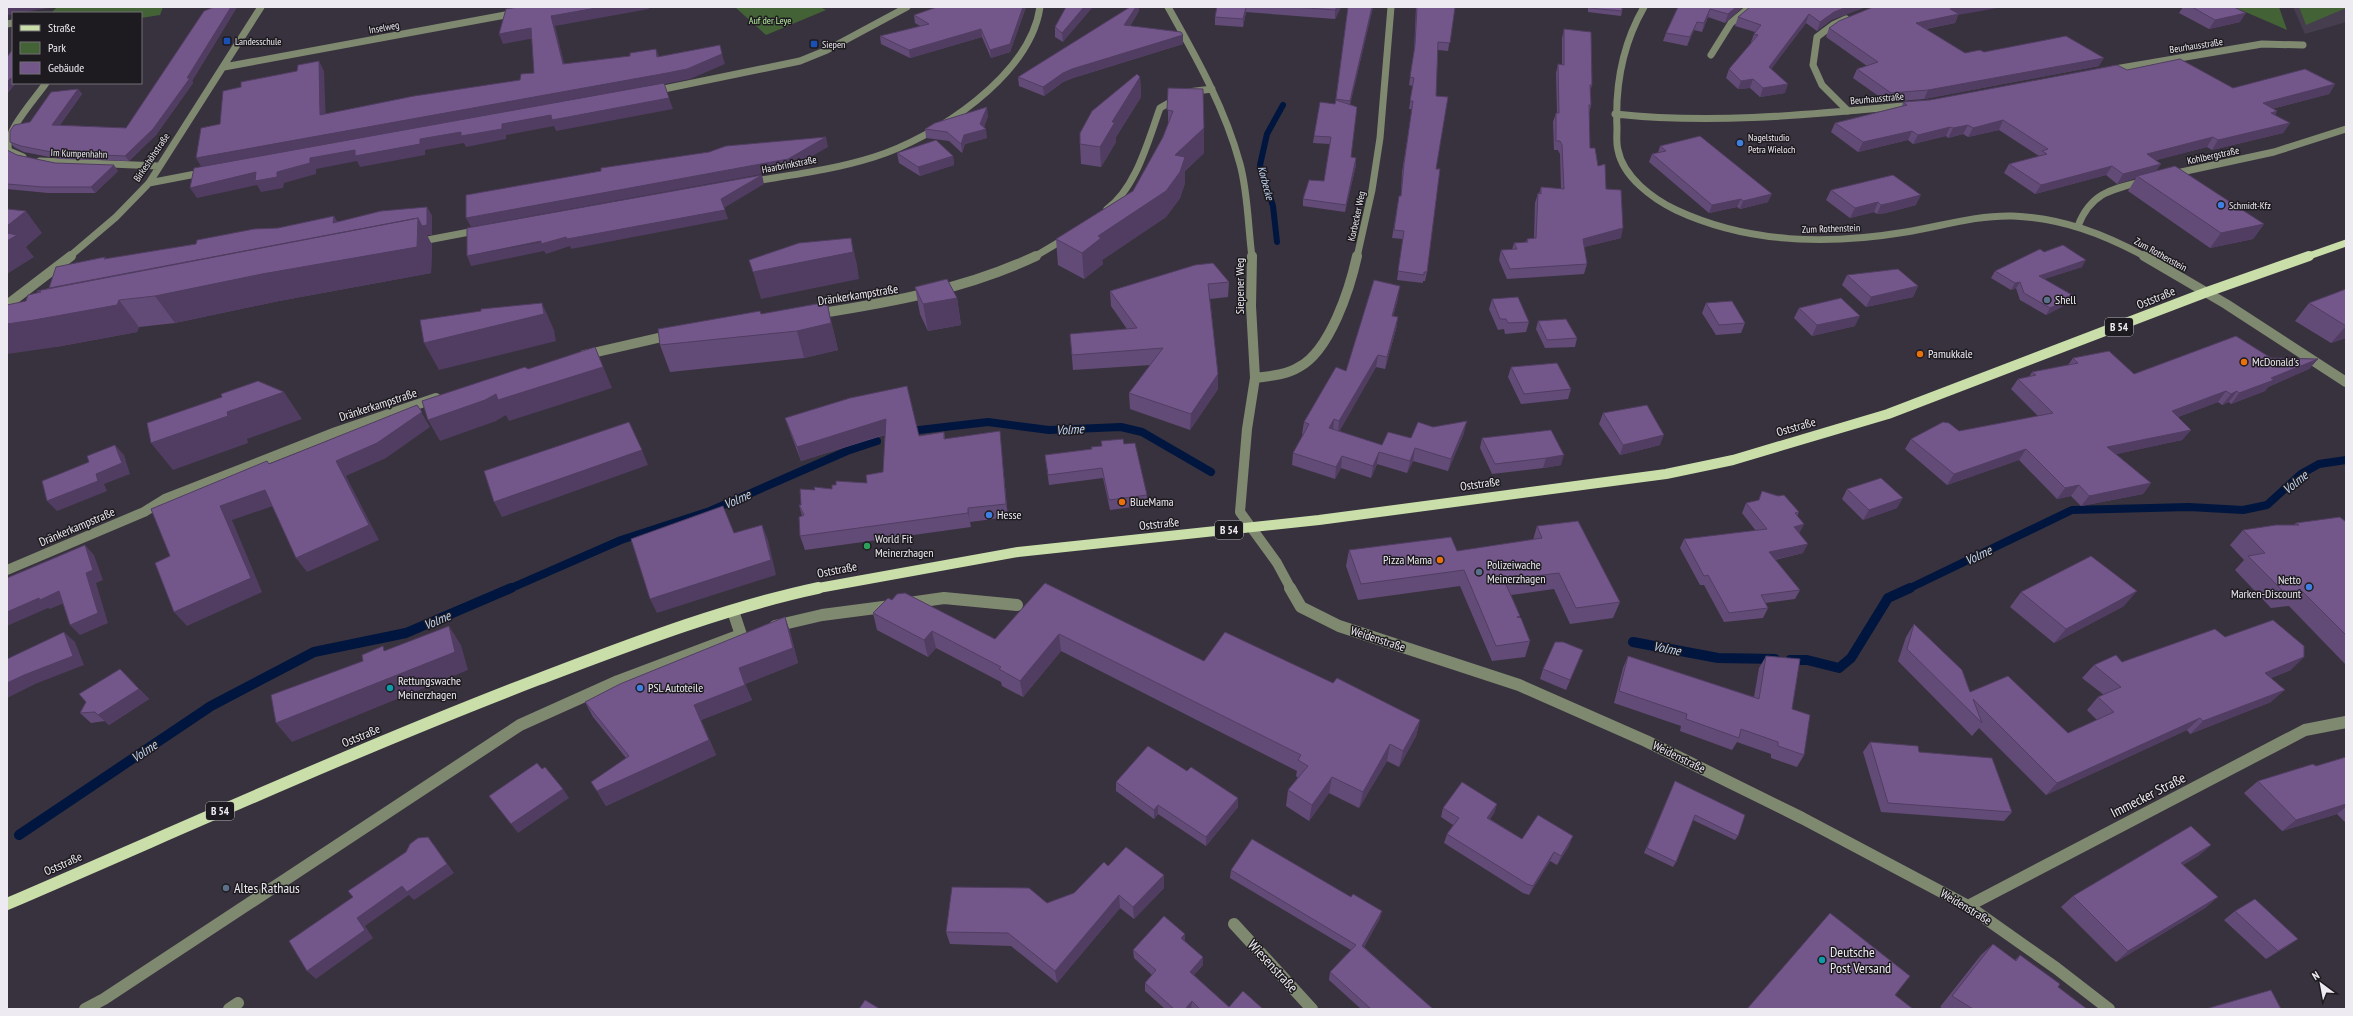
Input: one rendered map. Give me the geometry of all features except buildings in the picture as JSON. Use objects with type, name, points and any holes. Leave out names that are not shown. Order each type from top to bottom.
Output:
[{"type":"main road","name":"Oststraße","points":[[7,904],[433,720],[606,654],[733,611],[815,588],[1010,554],[1253,528],[1666,474],[1733,460],[1888,414],[2207,292],[2346,243]]},
{"type":"street","name":"Birkeshöhstraße","points":[[7,305],[86,244],[129,205],[149,183],[158,166],[224,67],[261,7]]},
{"type":"street","points":[[886,7],[888,15]]},
{"type":"street","points":[[647,92],[800,61],[826,50],[888,15],[907,7]]},
{"type":"street","name":"Haarbrinkstraße","points":[[739,184],[872,157],[898,148],[959,113],[988,90],[1022,51],[1034,30],[1040,7]]},
{"type":"street","name":"Siepener Weg","points":[[1168,7],[1189,42],[1212,89],[1240,165],[1253,261],[1251,306],[1255,378],[1247,429],[1240,512],[1253,528]]},
{"type":"street","name":"Korbecker Weg","points":[[1255,378],[1287,374],[1311,359],[1339,316],[1352,280],[1372,190],[1380,138],[1391,7]]},
{"type":"street","name":"Zum Rothenstein","points":[[1644,7],[1634,23],[1622,58],[1616,114],[1618,155],[1634,180],[1658,200],[1690,218],[1718,228],[1748,235],[1806,239],[1851,238],[1905,232],[1977,218],[2000,216],[2034,218],[2078,226],[2125,246],[2207,292]]},
{"type":"street","points":[[1711,55],[1731,23],[1750,7]]},
{"type":"street","name":"Inselweg","points":[[224,67],[526,11]]},
{"type":"street","points":[[1848,111],[1822,85],[1813,65],[1817,37],[1833,25],[1852,17]]},
{"type":"street","name":"Beurhausstraße","points":[[2100,72],[2262,44],[2303,45]]},
{"type":"street","name":"Im Kumpenhahn","points":[[45,84],[9,135],[7,146],[9,151],[17,156],[44,162],[158,166]]},
{"type":"street","points":[[1101,213],[1114,204],[1138,169],[1160,108],[1188,92],[1212,89]]},
{"type":"street","name":"Beurhausstraße","points":[[1616,114],[1647,118],[1740,120],[1925,104]]},
{"type":"street","name":"Kohlbergstraße","points":[[2167,175],[2274,152],[2346,129]]},
{"type":"street","points":[[149,183],[211,171]]},
{"type":"street","points":[[2078,226],[2082,212],[2098,194],[2152,179]]},
{"type":"street","points":[[411,243],[485,229]]},
{"type":"street","name":"Dränkerkampstraße","points":[[809,315],[887,303],[978,279],[1037,256],[1075,232]]},
{"type":"street","points":[[2207,292],[2346,382]]},
{"type":"street","points":[[577,357],[625,344],[681,333]]},
{"type":"street","name":"Dränkerkampstraße","points":[[7,570],[144,512],[171,496],[336,432],[445,396]]},
{"type":"street","name":"Weidenstraße","points":[[1253,528],[1277,564],[1301,606],[1307,610],[1339,626],[1519,684],[1624,732],[1802,818],[1968,906],[2056,968],[2109,1009]]},
{"type":"street","points":[[764,629],[822,615],[944,598],[1017,605]]},
{"type":"street","points":[[85,1009],[104,999],[520,725],[618,680],[745,634],[733,611]]},
{"type":"street","name":"Immecker Straße","points":[[1968,906],[2306,730],[2346,722]]},
{"type":"street","name":"Wiesenstraße","points":[[1234,924],[1312,1009]]},
{"type":"shaded area","points":[[2293,7],[2346,7],[2346,22],[2305,34]]},
{"type":"green space","points":[[57,7],[163,7],[160,15],[142,18],[142,12],[52,12]]},
{"type":"green space","name":"Auf der Leye","points":[[735,7],[820,7],[826,10],[766,35]]},
{"type":"green space","points":[[2234,7],[2279,7],[2287,30]]},
{"type":"green space","points":[[2299,7],[2346,7],[2346,8],[2306,25]]},
{"type":"waterway","name":"Korbecke","points":[[1277,242],[1273,206],[1260,165],[1267,134],[1283,105]]},
{"type":"waterway","name":"Volme","points":[[919,430],[988,422],[1049,430],[1121,427],[1142,432],[1211,472]]},
{"type":"waterway","name":"Volme","points":[[509,589],[621,540],[710,511],[847,451],[877,441]]},
{"type":"waterway","name":"Volme","points":[[1908,589],[2072,510],[2189,507],[2243,510],[2267,505],[2301,474],[2319,464],[2346,460]]},
{"type":"waterway","name":"Volme","points":[[19,835],[211,706],[314,652],[406,633],[511,588]]},
{"type":"waterway","name":"Volme","points":[[1790,660],[1807,660],[1839,668],[1851,658],[1888,598],[1910,588]]},
{"type":"waterway","name":"Volme","points":[[1633,642],[1718,658],[1775,659]]},
{"type":"place","name":"Landesschule","points":[[227,41]]},
{"type":"place","name":"Siepen","points":[[814,44]]},
{"type":"place","name":"Nagelstudio Petra Wieloch","points":[[1740,143]]},
{"type":"place","name":"Schmidt-Kfz","points":[[2221,205]]},
{"type":"place","name":"Shell","points":[[2047,300]]},
{"type":"place","name":"Pamukkale","points":[[1920,354]]},
{"type":"place","name":"McDonald's","points":[[2244,362]]},
{"type":"place","name":"BlueMama","points":[[1122,502]]},
{"type":"place","name":"Hesse","points":[[989,515]]},
{"type":"place","name":"World Fit Meinerzhagen","points":[[867,546]]},
{"type":"place","name":"Pizza Mama","points":[[1440,560]]},
{"type":"place","name":"Polizeiwache Meinerzhagen","points":[[1479,572]]},
{"type":"place","name":"Netto Marken-Discount","points":[[2309,587]]},
{"type":"place","name":"Rettungswache Meinerzhagen","points":[[390,688]]},
{"type":"place","name":"PSL Autoteile","points":[[640,688]]},
{"type":"place","name":"Altes Rathaus","points":[[226,888]]},
{"type":"place","name":"Deutsche Post Versand","points":[[1822,960]]}]
